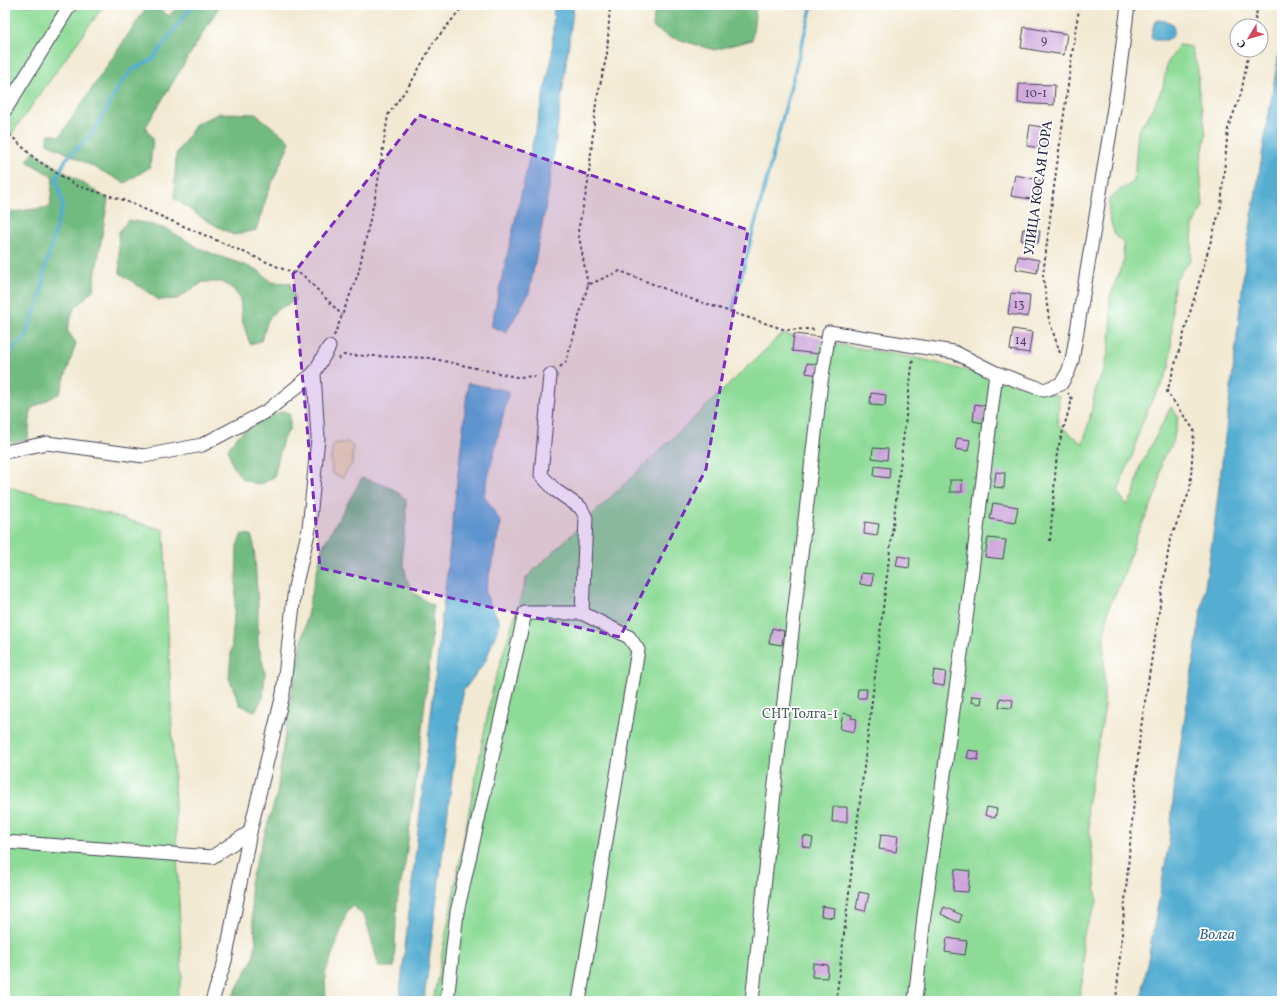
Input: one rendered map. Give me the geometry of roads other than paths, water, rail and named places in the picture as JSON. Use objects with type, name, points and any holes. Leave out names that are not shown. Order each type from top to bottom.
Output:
[{"type":"street","points":[[5,110],[70,5]]},
{"type":"street","points":[[752,1001],[821,382],[829,332],[954,352],[996,373],[1044,390],[1061,384],[1072,361],[1118,90],[1128,5]]},
{"type":"street","points":[[5,452],[47,443],[144,456],[202,445],[267,411],[314,373],[329,347]]},
{"type":"street","points":[[212,1001],[225,961],[250,832],[283,694],[295,587],[309,529],[318,438],[314,373]]},
{"type":"street","points":[[915,1001],[924,916],[967,611],[996,373]]},
{"type":"street","points":[[550,375],[542,475],[554,490],[581,508],[586,518],[582,613]]},
{"type":"street","points":[[447,1001],[457,912],[525,613],[582,613],[629,637],[638,650],[579,1001]]},
{"type":"street","points":[[5,842],[212,857],[250,832]]},
{"type":"water","points":[[554,5],[574,5],[549,189],[529,293],[506,333],[491,326],[552,58]]},
{"type":"water","points":[[1157,20],[1167,21],[1173,24],[1174,31],[1172,37],[1166,40],[1154,40],[1151,36],[1153,27]]},
{"type":"water","name":"Волга","points":[[1282,34],[1282,1001],[1141,1001],[1169,843],[1175,781],[1214,528],[1246,252]]},
{"type":"water","points":[[468,383],[509,391],[484,495],[501,523],[485,593],[500,623],[485,662],[463,691],[424,1001],[399,1001]]},
{"type":"waterway","points":[[5,365],[12,350],[25,337],[41,295],[44,272],[63,204],[57,183],[58,175],[66,159],[93,133],[119,86],[132,70],[153,59],[181,20],[194,5]]},
{"type":"waterway","points":[[733,308],[812,5]]},
{"type":"park label","name":"СНТ Толга-1","points":[[800,714]]}]
